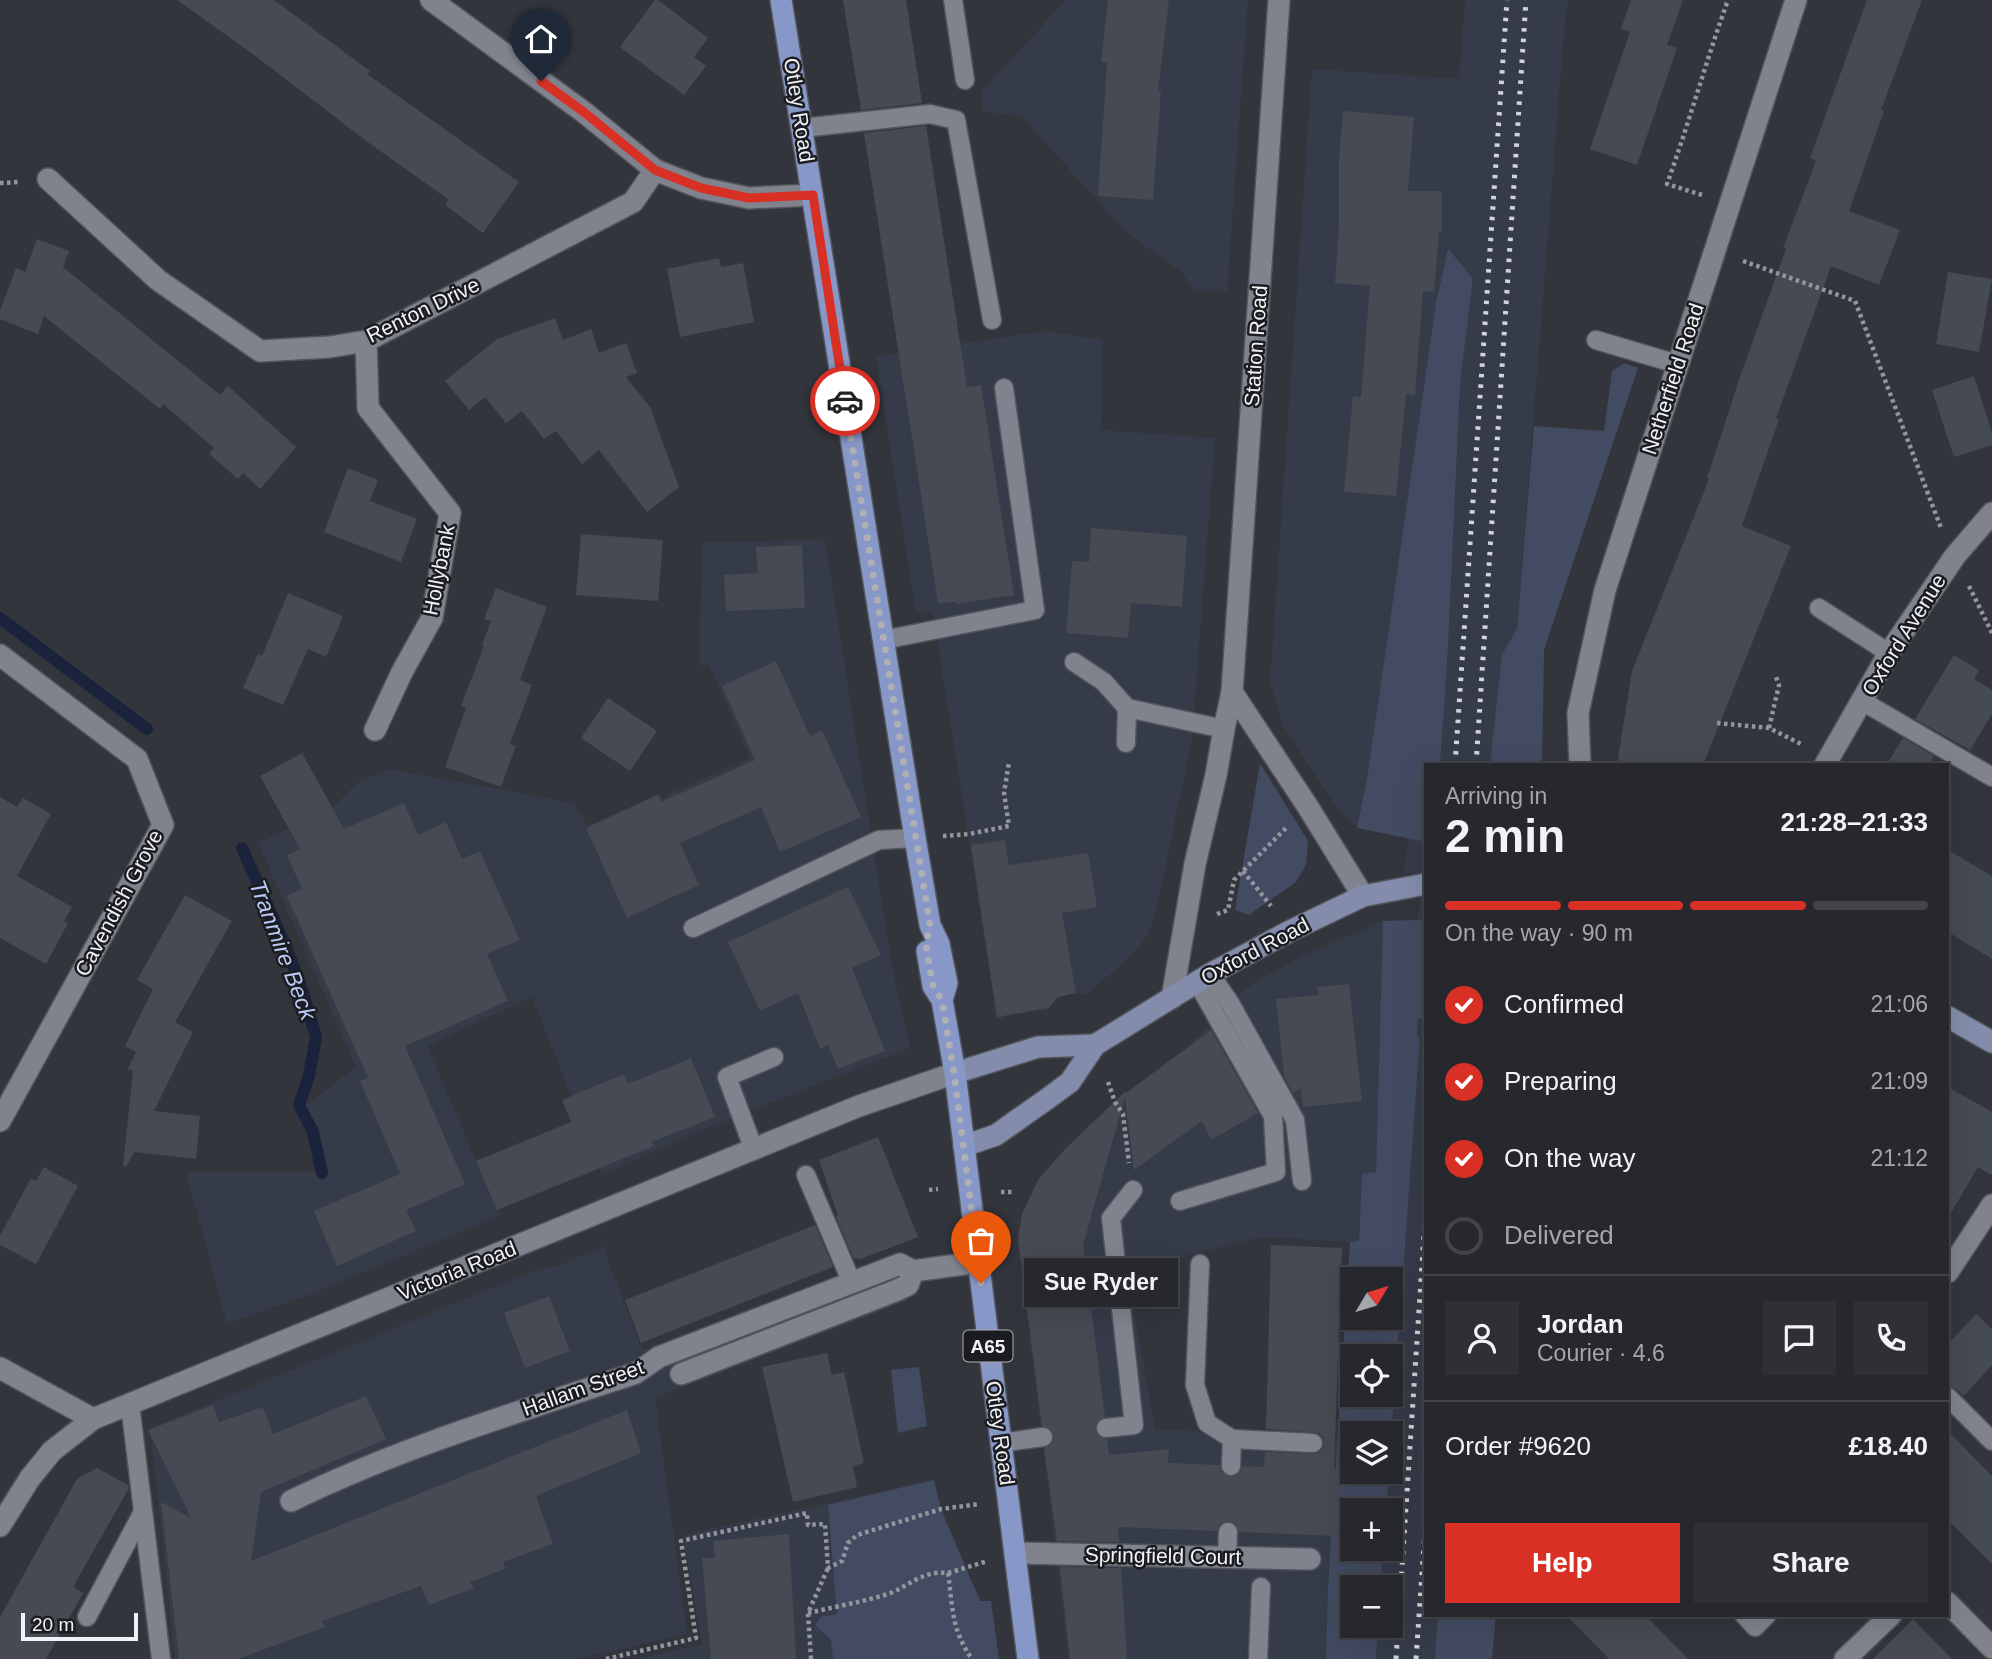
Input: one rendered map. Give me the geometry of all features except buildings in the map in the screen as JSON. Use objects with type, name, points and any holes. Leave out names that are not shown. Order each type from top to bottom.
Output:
[{"type":"main road","name":"Otley Road","points":[[782,0],[930,925],[926,945],[933,986],[942,1000],[954,1073],[1028,1659]]},
{"type":"street","points":[[431,0],[585,113],[655,170],[701,188],[749,198],[813,195]]},
{"type":"street","name":"Station Road","points":[[1172,998],[1195,864],[1232,692],[1279,0]]},
{"type":"street","name":"Netherfield Road","points":[[1580,763],[1578,713],[1605,590],[1796,0]]},
{"type":"street","name":"Renton Drive","points":[[48,179],[158,280],[260,351],[330,347],[366,341],[633,202],[655,170]]},
{"type":"street","name":"Hollybank","points":[[366,341],[368,408],[450,513],[432,618],[402,672],[375,730]]},
{"type":"street","name":"Oxford Avenue","points":[[1826,763],[1889,653],[1955,556],[1992,513]]},
{"type":"street","name":"Cavendish Grove","points":[[0,655],[137,759],[163,825],[0,1121]]},
{"type":"street","points":[[1232,692],[1363,896]]},
{"type":"street","name":"Oxford Road","points":[[964,1146],[996,1135],[1070,1082],[1095,1045],[1203,978],[1290,931],[1363,896],[1424,884]]},
{"type":"street","points":[[1949,1018],[1992,1042]]},
{"type":"street","name":"Oxford Road","points":[[954,1073],[1038,1047],[1095,1045]]},
{"type":"street","name":"Victoria Road","points":[[0,1527],[30,1478],[52,1451],[93,1419],[859,1106],[954,1073]]},
{"type":"street","points":[[1949,1270],[1992,1205]]},
{"type":"street","name":"Hallam Street","points":[[290,1501],[413,1447],[636,1373],[659,1357],[900,1264],[913,1271],[979,1262]]},
{"type":"street","points":[[681,1374],[895,1291],[908,1285],[913,1271]]},
{"type":"street","points":[[0,1368],[93,1419]]},
{"type":"street","name":"Springfield Court","points":[[1015,1553],[1310,1559]]},
{"type":"street","points":[[1949,1604],[1992,1648]]},
{"type":"street","points":[[1845,1659],[1889,1617]]},
{"type":"lane","points":[[953,0],[965,80]]},
{"type":"lane","points":[[802,128],[930,114],[956,120],[992,320]]},
{"type":"lane","points":[[1596,340],[1677,364]]},
{"type":"lane","points":[[883,640],[1035,610],[1004,388]]},
{"type":"lane","points":[[1819,608],[1889,653]]},
{"type":"lane","points":[[1074,662],[1104,682],[1127,708],[1224,729]]},
{"type":"lane","points":[[1862,701],[1992,777]]},
{"type":"lane","points":[[1126,743],[1127,708]]},
{"type":"lane","points":[[693,928],[879,840],[915,838]]},
{"type":"lane","points":[[1203,978],[1230,1003],[1295,1120],[1303,1181]]},
{"type":"lane","points":[[1180,1201],[1276,1172],[1273,1116],[1203,978]]},
{"type":"lane","points":[[754,1150],[727,1077],[774,1057]]},
{"type":"lane","points":[[806,1175],[852,1283]]},
{"type":"lane","points":[[1106,1428],[1134,1425],[1111,1218],[1133,1190]]},
{"type":"lane","points":[[1200,1264],[1195,1385],[1207,1423],[1232,1440],[1312,1443]]},
{"type":"lane","points":[[1949,1398],[1992,1441]]},
{"type":"lane","points":[[130,1404],[161,1659]]},
{"type":"lane","points":[[1000,1443],[1043,1437]]},
{"type":"lane","points":[[1231,1466],[1232,1440]]},
{"type":"lane","points":[[87,1617],[143,1512]]},
{"type":"lane","points":[[1227,1557],[1228,1532]]},
{"type":"lane","points":[[1258,1659],[1261,1587]]},
{"type":"lane","points":[[1746,1617],[1755,1627],[1766,1617]]},
{"type":"path","points":[[1728,0],[1667,184],[1730,204]]},
{"type":"path","points":[[1716,251],[1855,301],[1937,522],[1992,633]]},
{"type":"path","points":[[1717,723],[1769,728],[1779,685],[1776,677]]},
{"type":"path","points":[[969,834],[1009,826],[1004,793],[1009,762]]},
{"type":"path","points":[[1213,915],[1228,910],[1234,880],[1308,807]]},
{"type":"path","points":[[1243,872],[1290,931]]},
{"type":"path","points":[[1115,1102],[1123,1114],[1133,1190]]},
{"type":"path","points":[[929,1189],[939,1189]]},
{"type":"path","points":[[1000,1192],[1014,1192]]},
{"type":"path","points":[[828,1568],[842,1560],[848,1544],[857,1535],[942,1508]]},
{"type":"path","points":[[606,1659],[696,1639],[681,1541],[807,1513],[808,1525],[825,1524],[828,1568],[808,1613],[811,1659]]},
{"type":"path","points":[[808,1613],[891,1593],[936,1572],[948,1573],[965,1568]]},
{"type":"path","points":[[948,1573],[956,1630],[972,1659]]},
{"type":"shaded area","points":[[1066,0],[1248,0],[1227,291],[1194,291],[1182,272],[1131,236],[1114,219],[1024,119],[983,111],[981,92]]},
{"type":"shaded area","points":[[1465,0],[1569,0],[1566,8],[1517,629],[1502,654],[1490,763],[1440,763],[1460,385],[1473,278],[1448,250],[1436,303],[1367,779],[1357,828],[1339,811],[1283,726],[1270,682],[1312,69],[1459,79]]},
{"type":"shaded area","points":[[1448,249],[1473,278],[1460,385],[1440,763],[1424,763],[1424,842],[1357,828],[1367,779],[1436,303]]},
{"type":"shaded area","points":[[1045,331],[1103,340],[1101,430],[1215,438],[1192,738],[1159,899],[1148,935],[1128,959],[1087,994],[1076,993],[1050,999],[1053,1002],[1045,1012],[1041,1009],[1006,1016],[1001,1021],[991,1012],[995,1007],[933,612],[916,614],[876,356]]},
{"type":"shaded area","points":[[1625,363],[1638,368],[1544,650],[1542,763],[1490,763],[1502,654],[1517,629],[1534,426],[1604,431],[1612,371]]},
{"type":"shaded area","points":[[825,539],[891,961],[910,1048],[724,1121],[602,1174],[532,997],[427,1046],[500,1216],[301,1298],[227,1324],[186,1172],[316,1172],[307,1134],[292,1105],[308,1104],[356,1067],[258,843],[329,811],[358,782],[389,769],[574,803],[588,826],[660,793],[662,797],[750,758],[709,664],[699,666],[702,543]]},
{"type":"shaded area","points":[[1260,763],[1308,841],[1306,865],[1296,882],[1249,915],[1235,910]]},
{"type":"shaded area","points":[[1408,838],[1424,842],[1424,920],[1417,920],[1423,874],[1404,873]]},
{"type":"shaded area","points":[[1424,920],[1424,1006],[1423,1018],[1418,1018],[1417,1036],[1420,1038],[1403,1267],[1348,1267],[1350,1242],[1359,1241],[1362,1174],[1376,1172],[1383,921]]},
{"type":"shaded area","points":[[1383,921],[1376,1172],[1362,1175],[1359,1242],[1260,1237],[1127,1271],[1155,1429],[1337,1439],[1326,1659],[1069,1659],[1018,1240],[1022,1214],[1066,1148],[1112,1104],[1194,1043],[1193,1040],[1222,1017],[1233,999],[1255,982],[1306,954]]},
{"type":"shaded area","points":[[1424,1005],[1424,1617],[1438,1617],[1435,1659],[1376,1659],[1377,1638],[1403,1638],[1403,1575],[1382,1575],[1382,1561],[1403,1561],[1403,1498],[1387,1498],[1388,1484],[1403,1484],[1403,1421],[1392,1421],[1393,1407],[1403,1407],[1403,1344],[1398,1344],[1399,1330],[1404,1330],[1403,1267],[1420,1038],[1417,1036],[1418,1018],[1423,1017]]},
{"type":"shaded area","points":[[603,1246],[640,1346],[676,1363],[880,1284],[909,1300],[655,1398],[687,1634],[578,1659],[175,1659],[152,1444],[148,1429],[538,1269],[558,1266]]},
{"type":"shaded area","points":[[1344,1330],[1399,1330],[1398,1344],[1344,1344]]},
{"type":"shaded area","points":[[919,1367],[927,1426],[898,1433],[891,1370]]},
{"type":"shaded area","points":[[1340,1399],[1340,1407],[1393,1407],[1392,1421],[1340,1421],[1340,1484],[1388,1484],[1387,1498],[1340,1498],[1340,1561],[1382,1561],[1382,1575],[1340,1575],[1340,1638],[1377,1638],[1376,1659],[1326,1659]]},
{"type":"shaded area","points":[[934,1480],[941,1509],[980,1601],[991,1601],[999,1659],[638,1659],[702,1644],[683,1535]]},
{"type":"shaded area","points":[[934,1480],[941,1509],[980,1601],[991,1601],[999,1659],[833,1659],[831,1640],[815,1625],[821,1617],[837,1614],[828,1505]]},
{"type":"shaded area","points":[[1438,1617],[1496,1617],[1492,1659],[1435,1659]]},
{"type":"waterway","name":"Tranmire Beck","points":[[0,618],[147,729]]},
{"type":"waterway","name":"Tranmire Beck","points":[[242,848],[287,949],[316,1037],[309,1076],[299,1105],[313,1132],[322,1173]]},
{"type":"railway","points":[[1455,763],[1507,0]]},
{"type":"railway","points":[[1476,763],[1526,0]]},
{"type":"railway","points":[[1396,1659],[1424,1234]]},
{"type":"railway","points":[[1416,1659],[1424,1545]]},
{"type":"way so far","points":[[845,401],[930,925],[926,945],[933,986],[942,1000],[954,1073],[981,1283]]},
{"type":"place","name":"Sue Ryder","points":[[981,1283]]},
{"type":"route","points":[[541,81],[655,170],[701,188],[749,198],[813,195],[845,401]]}]
